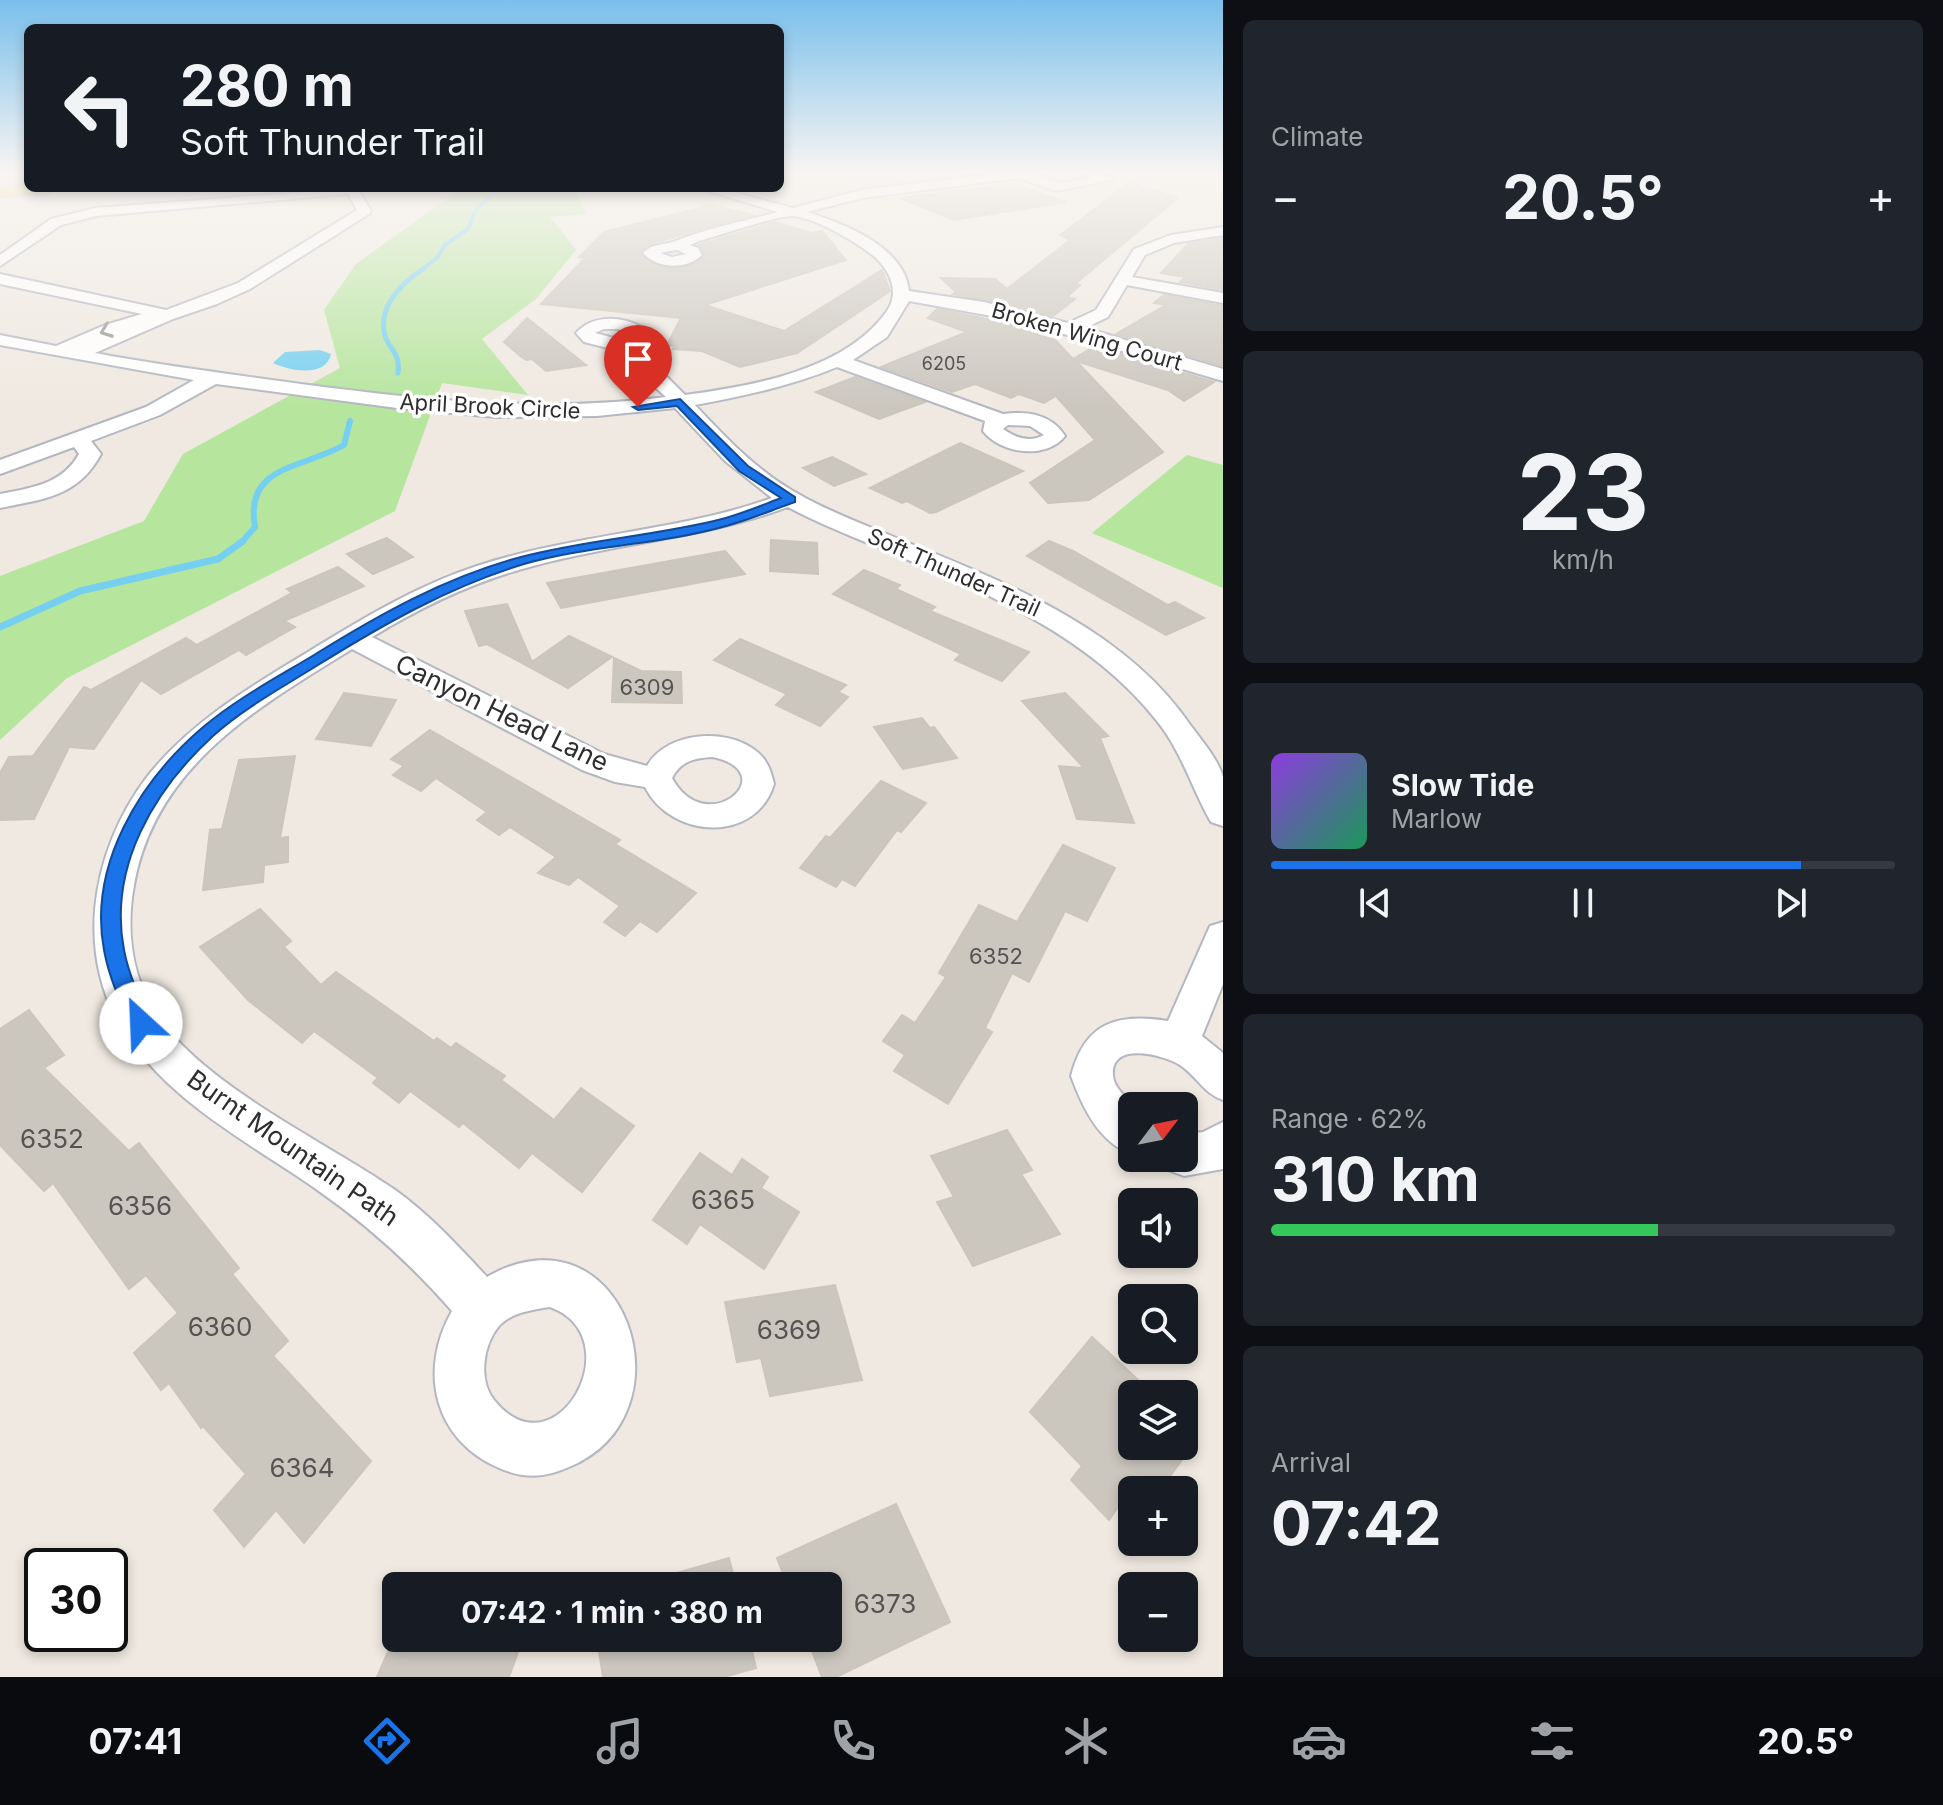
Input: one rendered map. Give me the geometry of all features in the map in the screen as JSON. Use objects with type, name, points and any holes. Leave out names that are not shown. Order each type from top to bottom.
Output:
[{"type":"street","points":[[67,354],[211,301],[244,286],[300,251]]},
{"type":"street","points":[[876,251],[897,274],[902,295]]},
{"type":"street","points":[[1070,329],[1102,313],[1133,258],[1142,251]]},
{"type":"street","points":[[0,279],[167,315]]},
{"type":"street","points":[[1122,280],[1223,298]]},
{"type":"street","name":"Broken Wing Court","points":[[902,295],[992,307],[1223,375]]},
{"type":"street","name":"April Brook Circle","points":[[0,340],[212,378],[470,410],[563,412],[680,402],[768,384],[836,360],[861,347],[882,332],[892,320],[902,295]]},
{"type":"street","name":"Soft Thunder Trail","points":[[615,343],[651,372],[743,469],[790,499],[1010,593],[1088,639],[1137,682],[1179,727],[1202,763],[1223,814]]},
{"type":"street","points":[[836,360],[973,407],[1001,420]]},
{"type":"street","points":[[0,467],[153,411],[212,378]]},
{"type":"street","points":[[0,501],[65,486],[90,454],[78,439]]},
{"type":"street","name":"Burnt Mountain Path","points":[[482,1308],[406,1227],[199,1085],[141,1023],[124,988],[113,949],[111,915],[116,875],[138,817],[163,779],[208,732],[351,637],[423,597],[491,570],[552,554],[708,527],[790,499]]},
{"type":"street","name":"Canyon Head Lane","points":[[351,637],[593,762],[626,774],[656,778]]},
{"type":"street","points":[[1179,1044],[1223,937]]},
{"type":"street","points":[[1118,1122],[1099,1098],[1093,1080],[1093,1064],[1100,1048],[1114,1039],[1135,1033],[1179,1044],[1199,1056],[1223,1081]]},
{"type":"street","points":[[1198,1154],[1212,1152],[1223,1143]]},
{"type":"street","points":[[529,1282],[559,1284],[580,1293],[597,1312],[611,1342],[610,1380],[594,1419],[571,1440],[540,1451],[515,1449],[493,1439],[473,1420],[463,1398],[458,1369],[462,1344],[482,1308],[503,1290],[529,1282]]},
{"type":"green space","points":[[374,251],[575,251],[536,299],[482,339],[528,395],[442,383],[395,511],[67,678],[0,740],[0,576],[144,521],[183,454],[340,368],[324,310],[356,264]]},
{"type":"green space","points":[[1187,455],[1223,465],[1223,588],[1092,533]]},
{"type":"water","points":[[320,350],[331,354],[328,362],[315,370],[298,370],[273,363],[285,352]]},
{"type":"building","points":[[585,251],[641,251],[641,255],[664,268],[689,266],[705,256],[702,251],[839,251],[846,260],[705,305],[784,331],[882,270],[890,291],[797,353],[740,367],[702,351],[673,349],[675,346],[667,345],[681,318],[541,304],[585,258],[579,257]]},
{"type":"building","points":[[1056,251],[1114,251],[1075,284],[1080,285],[1067,297],[1075,299],[1053,316],[953,294],[956,292],[941,278],[995,279],[1007,289]]},
{"type":"building","points":[[1181,251],[1223,251],[1223,290],[1180,282],[1186,277],[1161,273]]},
{"type":"building","points":[[1164,295],[1223,306],[1223,366],[1116,334],[1166,305],[1154,303]]},
{"type":"building","points":[[937,309],[1037,329],[1032,333],[1055,340],[1073,359],[1095,346],[1214,382],[1184,401],[1168,390],[1076,361],[1163,452],[1089,500],[1048,503],[1030,483],[1095,440],[1056,396],[1044,403],[1019,394],[1011,398],[975,384],[952,392],[881,367],[967,332],[928,318]]},
{"type":"building","points":[[527,318],[586,365],[546,371],[532,359],[526,360],[519,355],[504,342]]},
{"type":"building","points":[[855,377],[925,402],[879,419],[816,392]]},
{"type":"building","points":[[960,443],[1023,471],[930,513],[870,488]]},
{"type":"building","points":[[832,457],[866,474],[834,486],[803,468]]},
{"type":"building","points":[[387,538],[413,557],[373,574],[347,554]]},
{"type":"building","points":[[771,540],[817,543],[818,574],[770,571]]},
{"type":"building","points":[[1049,541],[1073,551],[1168,605],[1175,602],[1204,618],[1166,635],[1027,556]]},
{"type":"building","points":[[725,551],[745,574],[561,608],[547,583]]},
{"type":"building","points":[[338,567],[364,586],[284,621],[295,627],[246,655],[239,650],[161,694],[141,680],[94,749],[69,747],[34,819],[0,820],[0,773],[9,757],[33,756],[84,687],[91,690],[186,638],[197,645],[292,593],[287,589]]},
{"type":"building","points":[[864,570],[900,585],[896,589],[935,607],[930,611],[1029,652],[1002,681],[955,660],[961,654],[833,594]]},
{"type":"building","points":[[507,604],[532,662],[569,636],[612,657],[568,688],[487,644],[479,646],[465,611]]},
{"type":"building","points":[[740,639],[846,685],[838,692],[848,697],[820,726],[776,705],[787,694],[714,660]]},
{"type":"building","points":[[614,658],[641,671],[681,672],[682,703],[612,702]]},
{"type":"building","points":[[344,693],[396,700],[371,746],[316,739]]},
{"type":"building","points":[[1065,693],[1108,736],[1100,738],[1134,823],[1077,819],[1059,766],[1084,768],[1022,701]]},
{"type":"building","points":[[922,718],[930,728],[934,727],[957,758],[903,769],[874,727]]},
{"type":"building","points":[[430,730],[620,840],[615,844],[696,893],[657,932],[640,921],[625,936],[604,922],[620,906],[578,877],[569,885],[538,873],[556,857],[510,827],[499,835],[477,820],[487,812],[436,778],[421,791],[393,775],[404,766],[391,759]]},
{"type":"building","points":[[295,756],[280,838],[288,837],[288,862],[264,865],[263,882],[203,890],[210,830],[222,829],[239,760]]},
{"type":"building","points":[[881,781],[926,803],[901,832],[897,830],[855,886],[842,879],[836,887],[800,868],[826,836],[830,838]]},
{"type":"building","points":[[1063,845],[1115,868],[1087,921],[1065,911],[1029,982],[1012,973],[985,1028],[992,1032],[948,1104],[894,1071],[905,1055],[883,1041],[902,1015],[915,1023],[946,977],[939,973],[979,905],[1017,922]]},
{"type":"building","points":[[260,909],[291,941],[284,947],[321,985],[336,972],[434,1041],[437,1038],[451,1048],[456,1043],[505,1076],[501,1080],[554,1120],[581,1088],[634,1126],[582,1192],[532,1153],[519,1168],[463,1123],[459,1127],[410,1091],[399,1103],[373,1083],[378,1078],[314,1031],[302,1043],[248,1000],[200,947]]},
{"type":"building","points":[[29,1010],[64,1055],[44,1068],[129,1151],[139,1143],[239,1268],[232,1274],[288,1341],[273,1356],[371,1461],[304,1543],[276,1510],[244,1547],[214,1510],[246,1474],[203,1426],[201,1428],[169,1383],[161,1390],[134,1353],[178,1313],[146,1275],[129,1289],[53,1183],[44,1191],[0,1145],[0,1029]]},
{"type":"building","points":[[1007,1130],[1032,1170],[1021,1174],[1060,1234],[973,1266],[937,1202],[954,1197],[931,1156]]},
{"type":"building","points":[[700,1153],[732,1175],[742,1159],[768,1177],[761,1188],[799,1212],[764,1269],[700,1224],[687,1244],[653,1220]]},
{"type":"building","points":[[835,1285],[862,1380],[770,1396],[761,1358],[737,1362],[725,1302]]},
{"type":"building","points":[[1092,1337],[1138,1380],[1118,1380],[1118,1460],[1182,1460],[1170,1476],[1118,1476],[1118,1507],[1109,1520],[1071,1480],[1082,1466],[1030,1412]]},
{"type":"building","points":[[896,1504],[950,1622],[836,1677],[822,1677],[812,1652],[842,1652],[842,1572],[782,1572],[777,1558]]},
{"type":"building","points":[[729,1558],[732,1572],[680,1572]]},
{"type":"building","points":[[388,1652],[518,1652],[509,1677],[377,1677]]},
{"type":"building","points":[[599,1652],[752,1652],[756,1668],[724,1677],[603,1677]]},
{"type":"waterway","points":[[421,270],[441,251]]},
{"type":"waterway","points":[[398,373],[397,359],[384,331],[386,311],[395,294],[424,268]]},
{"type":"waterway","points":[[242,541],[255,527],[254,507],[258,491],[267,480],[294,465],[344,445],[350,421]]},
{"type":"waterway","points":[[0,627],[80,591],[218,559],[242,541]]},
{"type":"route","points":[[141,1023],[124,988],[113,949],[111,915],[116,875],[127,839],[143,806],[174,766],[208,732],[248,701],[389,615],[459,581],[525,560],[694,530],[767,509],[790,499],[743,469],[680,402],[638,407]]}]
